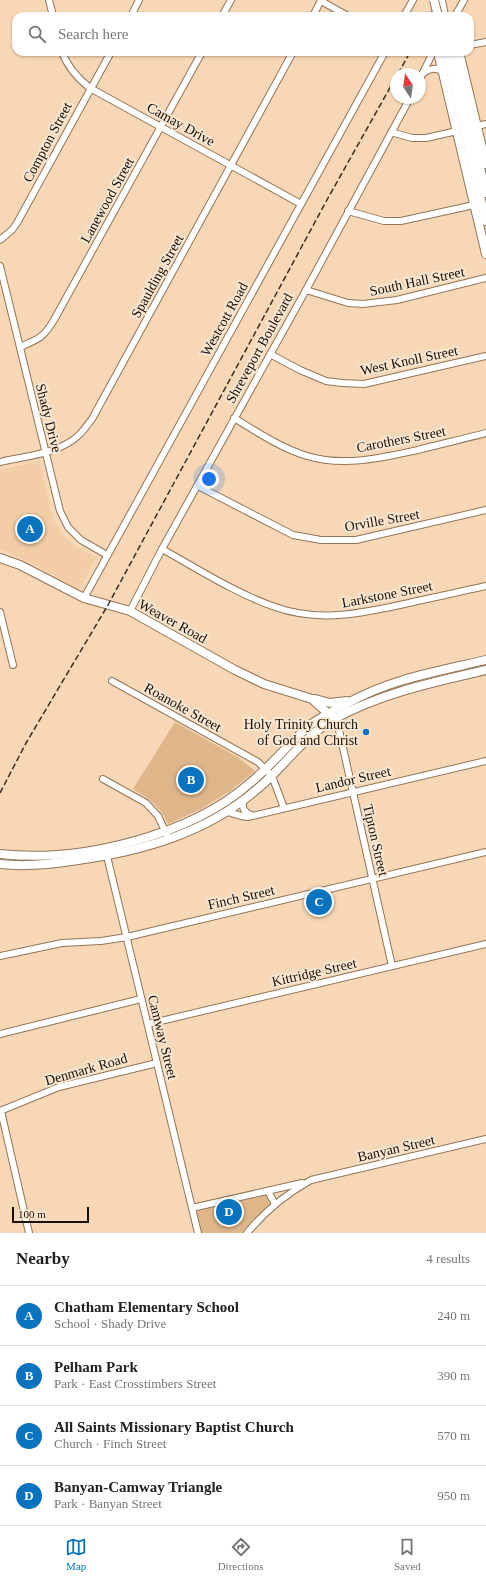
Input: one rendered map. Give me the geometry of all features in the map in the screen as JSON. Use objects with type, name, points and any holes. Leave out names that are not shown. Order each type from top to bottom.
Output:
[{"type":"main road","points":[[434,0],[437,12]]},
{"type":"main road","points":[[441,0],[443,12]]},
{"type":"main road","points":[[439,56],[443,73],[467,128],[486,164]]},
{"type":"main road","points":[[447,56],[486,193]]},
{"type":"main road","points":[[454,56],[486,221]]},
{"type":"main road","points":[[459,56],[474,205],[486,254]]},
{"type":"main road","name":"Weaver Road","points":[[0,558],[20,565],[84,598],[130,611],[235,670],[264,684],[312,699],[331,717]]},
{"type":"main road","points":[[0,864],[50,864],[106,852],[205,825],[256,791],[331,717],[352,700],[375,690],[486,660]]},
{"type":"main road","points":[[445,670],[446,679]]},
{"type":"main road","points":[[167,836],[230,798],[250,784],[310,726],[378,698],[446,679],[486,670]]},
{"type":"main road","points":[[312,699],[330,703],[352,700]]},
{"type":"main road","points":[[0,854],[50,856],[106,852]]},
{"type":"street","points":[[49,0],[52,12]]},
{"type":"street","points":[[132,12],[139,0]]},
{"type":"street","points":[[224,12],[231,0]]},
{"type":"street","points":[[315,12],[321,0],[341,12]]},
{"type":"street","points":[[406,12],[413,0]]},
{"type":"street","points":[[457,12],[464,0]]},
{"type":"street","points":[[474,45],[486,42]]},
{"type":"street","name":"Camay Drive","points":[[64,56],[69,69],[78,79],[90,88],[301,204]]},
{"type":"street","name":"Compton Street","points":[[0,240],[12,230],[17,223],[109,56]]},
{"type":"street","name":"Lanewood Street","points":[[20,347],[36,340],[46,333],[200,56]]},
{"type":"street","name":"Spaulding Street","points":[[0,462],[45,452],[61,446],[80,435],[92,419],[291,56]]},
{"type":"street","name":"Westcott Road","points":[[84,598],[383,56]]},
{"type":"street","points":[[425,68],[431,56]]},
{"type":"street","points":[[426,72],[431,69],[438,69],[443,73]]},
{"type":"street","name":"Shreveport Boulevard","points":[[130,611],[162,549],[306,290],[407,104]]},
{"type":"street","points":[[391,132],[412,138],[426,138],[486,124]]},
{"type":"street","points":[[348,211],[384,221],[401,221],[474,205]]},
{"type":"street","name":"Shady Drive","points":[[0,266],[60,511],[68,527],[81,540],[107,555]]},
{"type":"street","name":"South Hall Street","points":[[306,290],[348,303],[363,304],[397,300],[486,278]]},
{"type":"street","name":"West Knoll Street","points":[[270,354],[300,370],[326,381],[364,384],[486,356]]},
{"type":"street","name":"Carothers Street","points":[[234,418],[274,442],[307,456],[337,462],[379,459],[486,433]]},
{"type":"street","name":"Orville Street","points":[[198,486],[293,535],[321,540],[356,540],[486,510]]},
{"type":"street","name":"Larkstone Street","points":[[162,549],[221,582],[256,599],[276,607],[299,613],[320,616],[338,616],[370,612],[486,586]]},
{"type":"street","points":[[0,612],[13,665]]},
{"type":"street","name":"Roanoke Street","points":[[112,682],[258,762],[266,768],[272,776],[284,808]]},
{"type":"street","name":"Tipton Street","points":[[331,717],[339,730],[392,966]]},
{"type":"street","name":"Landor Street","points":[[226,812],[243,817],[486,761]]},
{"type":"street","points":[[103,779],[146,803],[158,816],[167,836]]},
{"type":"street","points":[[243,800],[243,809],[246,813],[251,815]]},
{"type":"street","name":"Camway Street","points":[[106,852],[198,1233]]},
{"type":"street","name":"Finch Street","points":[[0,956],[62,943],[101,942],[486,852]]},
{"type":"street","name":"Kittridge Street","points":[[148,1024],[486,944]]},
{"type":"street","points":[[0,1034],[141,999]]},
{"type":"street","name":"Denmark Road","points":[[0,1111],[59,1087],[158,1063]]},
{"type":"street","points":[[0,1111],[29,1233]]},
{"type":"street","name":"Banyan Street","points":[[192,1208],[486,1139]]},
{"type":"street","name":"Banyan Street","points":[[247,1233],[257,1220],[274,1204],[294,1189],[311,1180]]},
{"type":"street","points":[[268,1190],[274,1204]]},
{"type":"shaded area","points":[[39,461],[55,523],[63,535],[75,546],[96,558],[79,589],[33,564],[0,549],[0,470]]},
{"type":"shaded area","points":[[175,722],[239,758],[255,771],[230,791],[201,809],[168,824],[158,807],[145,796],[133,789]]},
{"type":"shaded area","points":[[263,1193],[268,1195],[269,1205],[242,1233],[200,1233],[196,1214],[199,1209]]},
{"type":"railway","points":[[432,12],[438,0]]},
{"type":"railway","points":[[401,68],[408,56]]},
{"type":"railway","points":[[0,793],[26,743],[108,605],[328,198],[390,88]]},
{"type":"place","name":"Chatham Elementary School","points":[[30,529]]},
{"type":"place","name":"Holy Trinity Church of God and Christ","points":[[366,732]]},
{"type":"place","name":"Pelham Park","points":[[191,780]]},
{"type":"place","name":"All Saints Missionary Baptist Church","points":[[319,902]]},
{"type":"place","name":"Banyan-Camway Triangle","points":[[229,1212]]}]
